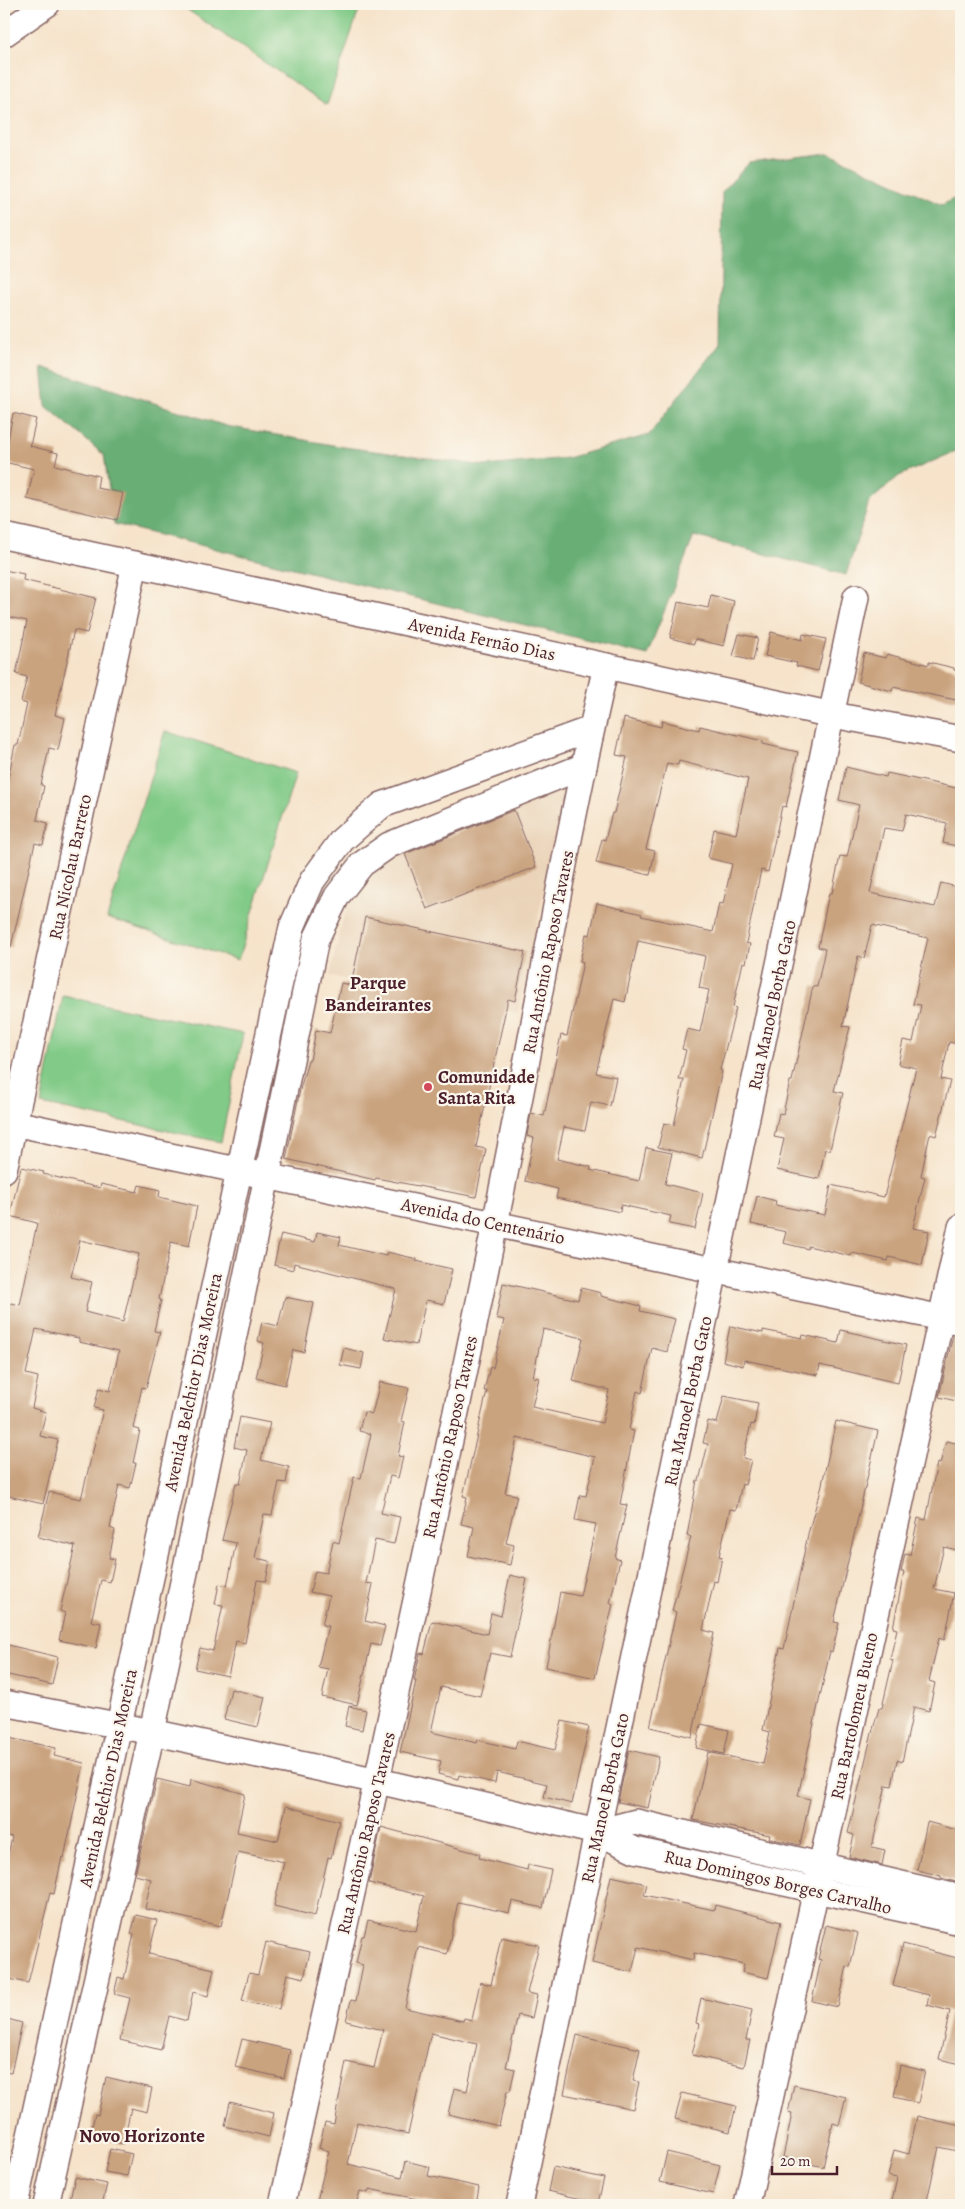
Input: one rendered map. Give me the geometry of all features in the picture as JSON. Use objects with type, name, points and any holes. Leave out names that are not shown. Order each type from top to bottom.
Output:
[{"type":"street","points":[[4,34],[47,4]]},
{"type":"street","name":"Avenida Fernão Dias","points":[[4,536],[833,715],[961,739]]},
{"type":"street","name":"Rua Nicolau Barreto","points":[[4,1170],[9,1122],[135,564]]},
{"type":"street","name":"Rua Manoel Borba Gato","points":[[519,2205],[833,715],[856,597]]},
{"type":"street","name":"Rua Antônio Raposo Tavares","points":[[282,2205],[378,1781],[495,1223],[591,729],[606,666]]},
{"type":"street","name":"Avenida Belchior Dias Moreira","points":[[15,2205],[292,927],[312,881],[342,840],[382,805],[591,729]]},
{"type":"street","name":"Avenida Belchior Dias Moreira","points":[[46,2205],[152,1732],[316,939],[336,896],[362,864],[389,845],[584,766]]},
{"type":"street","name":"Avenida do Centenário","points":[[9,1122],[951,1320]]},
{"type":"street","name":"Rua Bartolomeu Bueno","points":[[747,2205],[821,1864],[951,1320],[961,1227]]},
{"type":"street","name":"Rua Domingos Borges Carvalho","points":[[4,1703],[152,1732],[378,1781],[598,1832],[635,1850],[961,1922]]},
{"type":"street","name":"Rua Domingos Borges Carvalho","points":[[598,1832],[636,1822],[961,1898]]},
{"type":"shaded area","points":[[561,783],[566,787],[518,1013],[330,976],[343,918],[353,893],[367,874],[384,859]]},
{"type":"green space","points":[[179,4],[361,4],[327,105]]},
{"type":"green space","points":[[828,153],[942,205],[961,195],[961,449],[899,476],[869,502],[846,575],[694,536],[647,655],[114,524],[104,455],[46,406],[42,367],[226,426],[344,447],[486,466],[567,458],[649,435],[720,343],[722,192],[749,163]]},
{"type":"green space","points":[[165,731],[296,773],[238,960],[107,918]]},
{"type":"green space","points":[[63,996],[243,1034],[221,1142],[41,1104]]},
{"type":"building","points":[[13,413],[36,419],[30,446],[58,453],[55,465],[99,476],[97,488],[123,493],[117,520],[27,499],[34,469],[4,462]]},
{"type":"building","points":[[4,570],[24,574],[23,580],[96,598],[87,633],[74,630],[55,715],[65,718],[58,750],[49,748],[41,785],[44,786],[37,820],[48,823],[43,845],[35,843],[11,947],[4,946],[4,798],[15,745],[18,745],[27,704],[21,702],[27,677],[16,674],[27,621],[4,616]]},
{"type":"building","points":[[711,595],[734,601],[724,646],[695,639],[694,644],[670,638],[678,602],[708,608]]},
{"type":"building","points":[[771,632],[802,640],[803,634],[826,639],[818,671],[796,666],[797,663],[765,656]]},
{"type":"building","points":[[739,634],[758,638],[753,661],[733,656]]},
{"type":"building","points":[[864,653],[886,658],[887,654],[929,665],[929,662],[954,668],[954,670],[961,672],[961,701],[893,687],[892,691],[858,682]]},
{"type":"building","points":[[624,718],[661,727],[662,721],[699,730],[700,726],[763,741],[763,744],[798,752],[786,807],[782,806],[768,872],[761,870],[746,943],[750,944],[746,963],[743,962],[733,1007],[736,1008],[720,1070],[722,1071],[702,1158],[658,1147],[664,1123],[674,1125],[684,1080],[679,1080],[686,1050],[682,1049],[687,1029],[700,1032],[709,990],[699,988],[705,956],[638,941],[625,1002],[614,999],[596,1073],[616,1077],[610,1106],[591,1102],[585,1131],[564,1127],[557,1159],[591,1167],[590,1170],[639,1181],[646,1148],[672,1153],[665,1184],[703,1193],[695,1229],[669,1224],[671,1216],[621,1205],[620,1212],[556,1198],[558,1189],[525,1181],[534,1138],[527,1136],[531,1113],[544,1116],[561,1035],[567,1036],[583,962],[580,961],[586,934],[590,935],[597,903],[642,914],[641,916],[713,932],[719,903],[723,904],[732,864],[708,858],[714,829],[736,834],[748,779],[679,761],[678,765],[667,763],[646,849],[655,851],[650,875],[596,863],[602,839],[605,840],[612,813],[614,813],[627,757],[616,755]]},
{"type":"building","points":[[846,767],[886,777],[887,773],[961,789],[961,847],[943,843],[947,823],[906,814],[902,831],[884,828],[870,893],[935,907],[941,883],[961,888],[961,1045],[949,1042],[941,1079],[950,1081],[936,1136],[930,1134],[921,1176],[925,1177],[913,1228],[929,1231],[922,1265],[889,1257],[888,1261],[852,1253],[851,1256],[808,1246],[808,1249],[783,1243],[786,1232],[751,1224],[757,1196],[776,1201],[775,1205],[825,1215],[831,1185],[884,1197],[916,1068],[898,1064],[903,1040],[913,1042],[921,1005],[913,1004],[928,938],[872,925],[864,958],[858,956],[843,1026],[850,1027],[834,1091],[843,1093],[830,1150],[825,1149],[819,1179],[777,1170],[784,1139],[774,1137],[779,1113],[783,1114],[790,1081],[792,1081],[813,986],[817,987],[825,949],[818,947],[829,893],[832,893],[840,856],[847,857],[859,805],[839,800]]},
{"type":"building","points":[[514,810],[536,867],[427,909],[405,854]]},
{"type":"building","points":[[365,917],[525,952],[515,1001],[508,999],[476,1147],[486,1149],[476,1197],[376,1178],[375,1180],[286,1159],[300,1090],[308,1060],[310,1060],[316,1030],[330,1033],[341,983],[351,985]]},
{"type":"building","points":[[21,1167],[100,1188],[101,1184],[137,1192],[139,1185],[160,1190],[159,1197],[197,1206],[189,1246],[171,1242],[154,1331],[160,1332],[146,1388],[142,1387],[133,1428],[140,1430],[133,1463],[136,1463],[130,1488],[119,1485],[110,1528],[115,1530],[109,1558],[115,1559],[110,1582],[101,1580],[91,1621],[101,1623],[96,1648],[59,1640],[65,1613],[60,1611],[75,1546],[38,1537],[49,1492],[81,1499],[103,1410],[94,1408],[99,1388],[110,1391],[119,1351],[79,1342],[79,1338],[36,1329],[26,1374],[38,1377],[32,1408],[46,1412],[40,1436],[58,1440],[43,1504],[4,1495],[4,1335],[11,1303],[20,1305],[37,1223],[10,1216]],"holes":[[[80,1240],[139,1254],[123,1322],[85,1312],[92,1282],[71,1277]]]},
{"type":"building","points":[[317,1232],[341,1237],[339,1245],[386,1256],[387,1252],[452,1269],[444,1304],[426,1300],[416,1345],[384,1338],[396,1289],[294,1263],[293,1270],[274,1265],[281,1234],[315,1242]]},
{"type":"building","points":[[503,1283],[578,1300],[581,1288],[601,1293],[601,1296],[641,1306],[640,1311],[675,1319],[667,1352],[652,1348],[642,1393],[637,1391],[629,1430],[634,1431],[620,1504],[627,1505],[615,1558],[620,1560],[610,1603],[613,1604],[595,1678],[546,1667],[560,1592],[580,1596],[596,1524],[575,1520],[580,1495],[586,1496],[595,1457],[517,1438],[505,1493],[517,1495],[506,1543],[514,1545],[510,1565],[468,1556],[474,1527],[461,1524],[467,1497],[463,1496],[487,1391],[484,1391],[490,1367],[493,1368],[504,1320],[496,1318]],"holes":[[[543,1329],[583,1338],[573,1381],[609,1390],[602,1423],[532,1407],[539,1378],[533,1377]]]},
{"type":"building","points":[[285,1297],[314,1303],[304,1352],[293,1350],[285,1385],[256,1378],[264,1343],[258,1341],[262,1322],[278,1326]]},
{"type":"building","points":[[730,1326],[802,1338],[803,1335],[838,1343],[841,1330],[906,1345],[898,1383],[820,1365],[818,1375],[744,1360],[743,1366],[723,1361]]},
{"type":"building","points":[[953,1335],[961,1336],[961,1402],[939,1397]]},
{"type":"building","points":[[344,1348],[364,1353],[361,1369],[340,1365]]},
{"type":"building","points":[[380,1382],[409,1388],[401,1421],[405,1422],[398,1456],[403,1457],[398,1478],[390,1476],[381,1513],[400,1517],[394,1544],[375,1540],[366,1583],[373,1584],[365,1621],[385,1626],[380,1646],[371,1644],[357,1705],[322,1697],[328,1669],[318,1667],[328,1626],[322,1625],[329,1596],[310,1592],[315,1571],[326,1573],[333,1541],[339,1543],[354,1477],[361,1478],[371,1434],[359,1431],[364,1412],[372,1414]]},
{"type":"building","points":[[724,1396],[758,1403],[754,1425],[751,1424],[743,1458],[751,1460],[745,1485],[742,1484],[736,1510],[730,1509],[719,1556],[722,1557],[717,1582],[714,1581],[703,1630],[714,1633],[692,1737],[650,1727],[676,1612],[672,1611],[691,1537],[687,1536],[697,1480],[699,1481],[708,1444],[703,1443],[708,1421],[717,1423]]},
{"type":"building","points":[[240,1417],[270,1423],[261,1460],[289,1467],[286,1483],[279,1482],[272,1515],[264,1514],[255,1558],[270,1561],[266,1581],[257,1580],[245,1643],[236,1641],[228,1676],[195,1669],[200,1648],[213,1651],[223,1605],[215,1604],[219,1584],[227,1586],[236,1543],[222,1540],[236,1483],[240,1484],[247,1450],[234,1447]]},
{"type":"building","points":[[836,1421],[878,1431],[834,1622],[839,1623],[832,1652],[830,1651],[798,1796],[810,1799],[800,1845],[769,1838],[770,1835],[693,1820],[708,1752],[763,1764],[770,1732],[763,1730],[780,1648],[784,1649],[808,1534],[819,1498]]},
{"type":"building","points":[[946,1441],[961,1444],[961,1551],[944,1547],[934,1589],[954,1593],[949,1619],[944,1640],[939,1638],[929,1681],[935,1683],[929,1711],[914,1707],[902,1762],[897,1760],[892,1786],[886,1785],[872,1847],[885,1850],[882,1865],[849,1857],[854,1835],[848,1833],[872,1733],[879,1708],[882,1708],[893,1660],[890,1659],[897,1629],[893,1628],[904,1572],[901,1572],[905,1554],[910,1555],[918,1518],[926,1520],[937,1463],[940,1464]]},
{"type":"building","points":[[510,1575],[527,1579],[510,1657],[490,1653],[480,1696],[441,1687],[431,1732],[477,1743],[478,1740],[515,1749],[517,1741],[555,1750],[562,1721],[589,1727],[572,1804],[544,1797],[547,1784],[497,1772],[495,1783],[459,1775],[458,1779],[438,1774],[441,1761],[400,1752],[416,1681],[414,1681],[420,1653],[424,1654],[432,1621],[487,1634],[491,1613],[501,1616]]},
{"type":"building","points":[[4,1644],[58,1657],[52,1685],[4,1674]]},
{"type":"building","points":[[231,1689],[265,1697],[258,1727],[224,1719]]},
{"type":"building","points":[[349,1706],[366,1710],[362,1730],[345,1726]]},
{"type":"building","points":[[701,1724],[729,1730],[724,1754],[696,1748]]},
{"type":"building","points":[[4,1737],[56,1748],[54,1756],[84,1763],[64,1858],[62,1857],[54,1894],[50,1893],[28,1983],[4,1978],[4,1873],[12,1837],[4,1835]]},
{"type":"building","points":[[629,1750],[659,1757],[648,1808],[618,1802]]},
{"type":"building","points":[[157,1779],[190,1787],[191,1779],[245,1794],[237,1832],[278,1841],[286,1806],[339,1821],[331,1858],[328,1857],[315,1916],[274,1906],[284,1862],[238,1852],[221,1926],[145,1909],[151,1879],[135,1875]]},
{"type":"building","points":[[927,1822],[961,1831],[960,1883],[917,1870]]},
{"type":"building","points":[[381,1827],[480,1854],[479,1858],[527,1870],[528,1865],[551,1870],[543,1908],[512,1901],[509,1913],[458,1902],[447,1954],[418,1947],[405,2008],[463,2021],[464,2018],[472,2020],[480,1982],[491,1985],[501,1937],[539,1945],[527,1993],[537,1995],[532,2018],[518,2015],[506,2067],[515,2069],[510,2091],[507,2091],[499,2126],[448,2114],[454,2088],[467,2091],[477,2044],[431,2033],[408,2134],[357,2122],[348,2164],[402,2177],[406,2161],[430,2167],[428,2176],[479,2187],[476,2205],[446,2205],[369,2189],[368,2193],[360,2191],[356,2205],[316,2205],[329,2151],[319,2148],[325,2122],[334,2124],[346,2062],[374,2068],[383,2030],[346,2021],[351,2000],[356,2001],[363,1965],[356,1963],[362,1936],[364,1936],[368,1920],[416,1931],[424,1896],[369,1883]]},
{"type":"building","points":[[611,1876],[647,1884],[644,1895],[714,1910],[715,1905],[781,1922],[768,1978],[742,1972],[744,1964],[694,1953],[693,1960],[638,1947],[632,1972],[592,1963]]},
{"type":"building","points":[[136,1915],[157,1920],[149,1954],[214,1969],[208,1996],[193,1992],[187,2021],[169,2016],[161,2050],[120,2040],[130,1998],[114,1994],[118,1977],[124,1979],[134,1934],[131,1934]]},
{"type":"building","points":[[826,1925],[858,1933],[850,1967],[847,1966],[838,2007],[812,2001],[821,1960],[818,1959]]},
{"type":"building","points":[[266,1942],[310,1952],[304,1978],[287,1974],[279,2009],[242,2001],[249,1973],[258,1975]]},
{"type":"building","points":[[903,1944],[961,1959],[959,1993],[961,1993],[961,2064],[939,2059],[950,2011],[927,2005],[929,1995],[893,1986]]},
{"type":"building","points":[[701,1998],[752,2010],[746,2040],[750,2040],[744,2067],[692,2055],[699,2024],[696,2023]]},
{"type":"building","points":[[4,2018],[22,2023],[11,2073],[4,2072]]},
{"type":"building","points":[[577,2035],[640,2049],[633,2081],[639,2082],[633,2109],[564,2094]]},
{"type":"building","points":[[242,2039],[290,2050],[284,2078],[235,2067]]},
{"type":"building","points":[[900,2065],[925,2071],[918,2103],[894,2097]]},
{"type":"building","points":[[106,2077],[152,2088],[147,2112],[131,2108],[123,2144],[90,2136],[95,2114],[98,2115]]},
{"type":"building","points":[[794,2085],[846,2097],[839,2125],[833,2123],[823,2167],[783,2157],[792,2114],[788,2113]]},
{"type":"building","points":[[682,2093],[736,2106],[730,2132],[675,2119]]},
{"type":"building","points":[[230,2102],[274,2113],[269,2137],[225,2126]]},
{"type":"building","points":[[917,2116],[961,2126],[957,2151],[939,2147],[926,2205],[891,2205],[897,2178],[888,2176],[894,2150],[909,2154]]},
{"type":"building","points":[[110,2149],[132,2154],[127,2176],[105,2172]]},
{"type":"building","points":[[667,2152],[720,2165],[713,2194],[660,2182]]},
{"type":"building","points":[[553,2167],[604,2178],[598,2203],[548,2191]]},
{"type":"building","points":[[75,2177],[107,2184],[102,2205],[69,2205]]},
{"type":"place","name":"Comunidade Santa Rita","points":[[428,1087]]},
{"type":"district","name":"Parque Bandeirantes","points":[[378,994]]},
{"type":"district","name":"Novo Horizonte","points":[[142,2136]]}]
